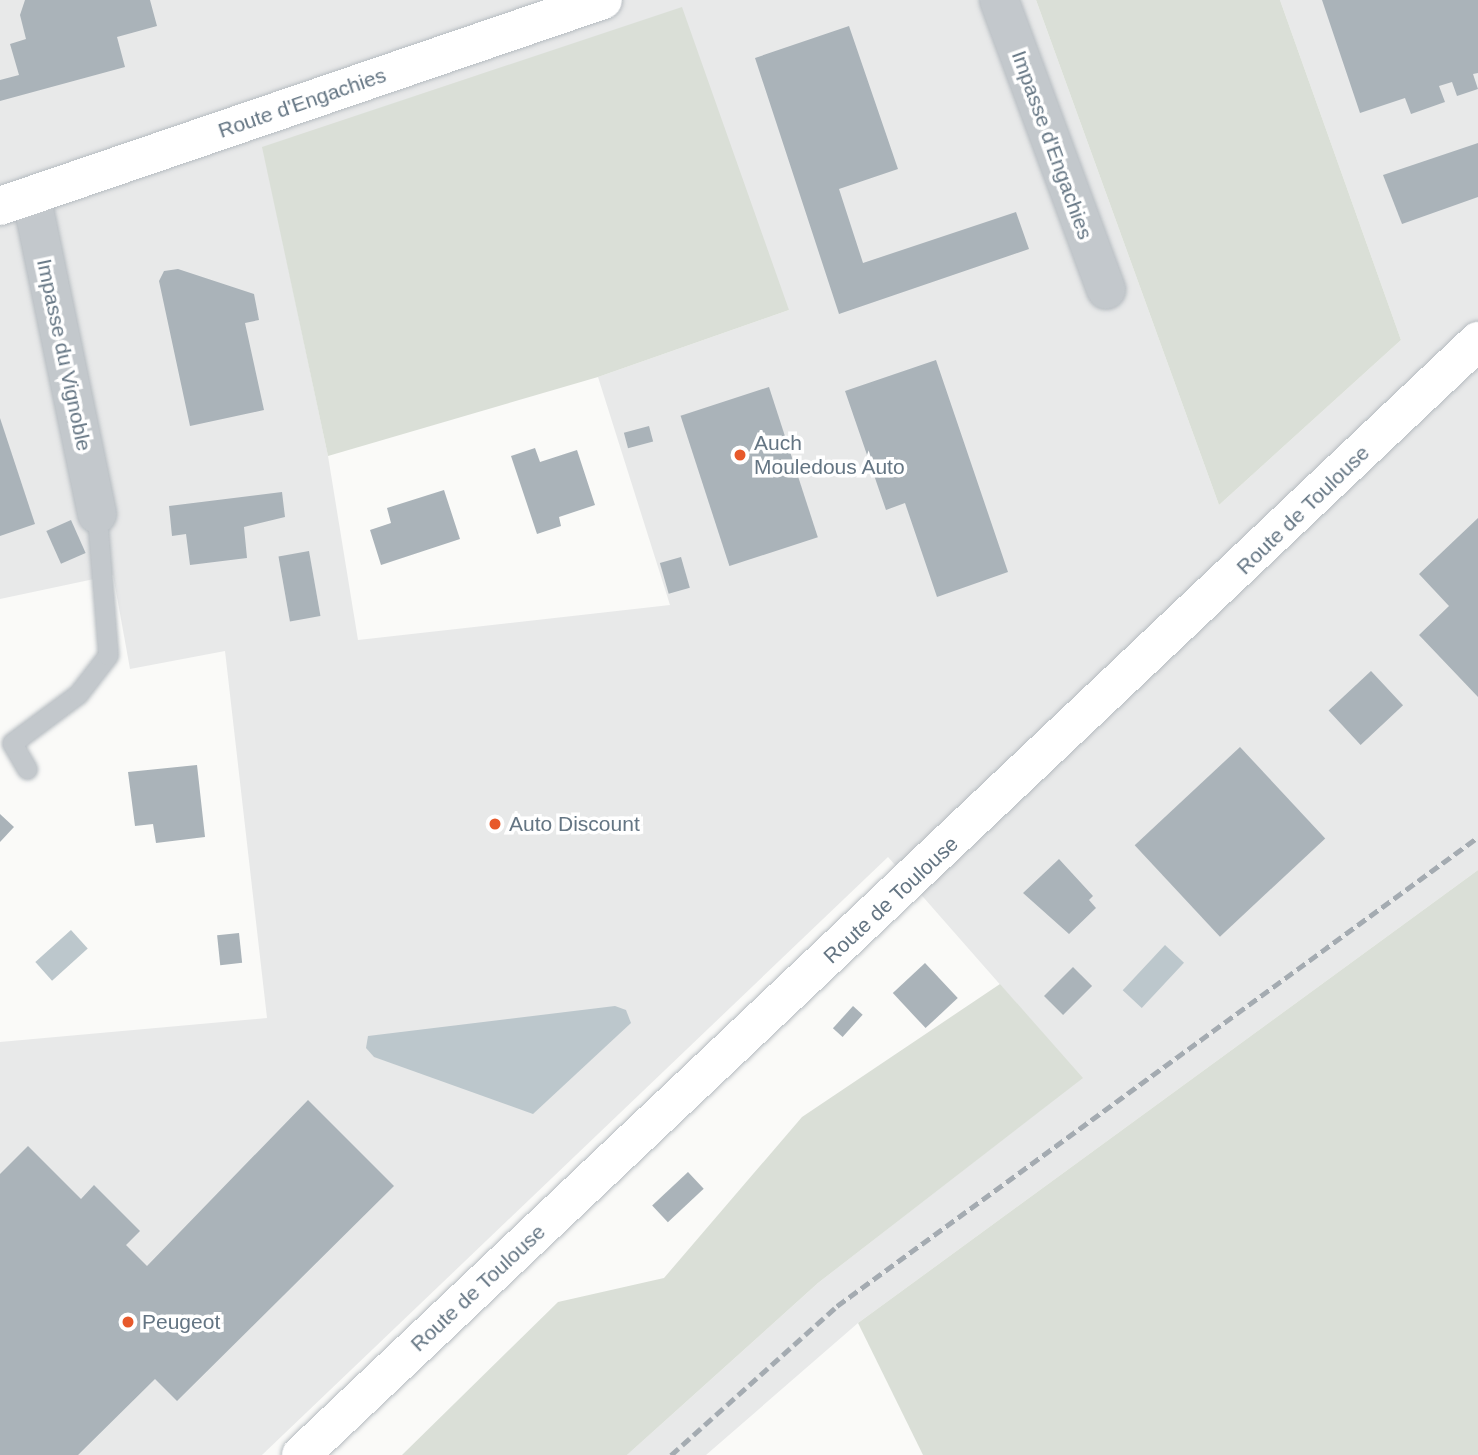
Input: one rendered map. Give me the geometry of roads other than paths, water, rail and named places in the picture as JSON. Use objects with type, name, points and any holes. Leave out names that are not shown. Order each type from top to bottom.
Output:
[{"type":"main road","name":"Route d'Engachies","points":[[15,201],[603,0]]},
{"type":"main road","name":"Route de Toulouse","points":[[301,1455],[1478,341]]},
{"type":"street","name":"Impasse d'Engachies","points":[[999,0],[1106,290]]},
{"type":"street","name":"Impasse du Vignoble","points":[[15,201],[97,514]]},
{"type":"lane","points":[[27,769],[6,749],[78,694],[108,655],[97,514]]},
{"type":"railway","points":[[671,1455],[837,1306],[1478,837]]},
{"type":"place","name":"Auch Mouledous Auto","points":[[740,455]]},
{"type":"place","name":"Auto Discount","points":[[495,824]]},
{"type":"place","name":"Peugeot","points":[[128,1322]]}]
